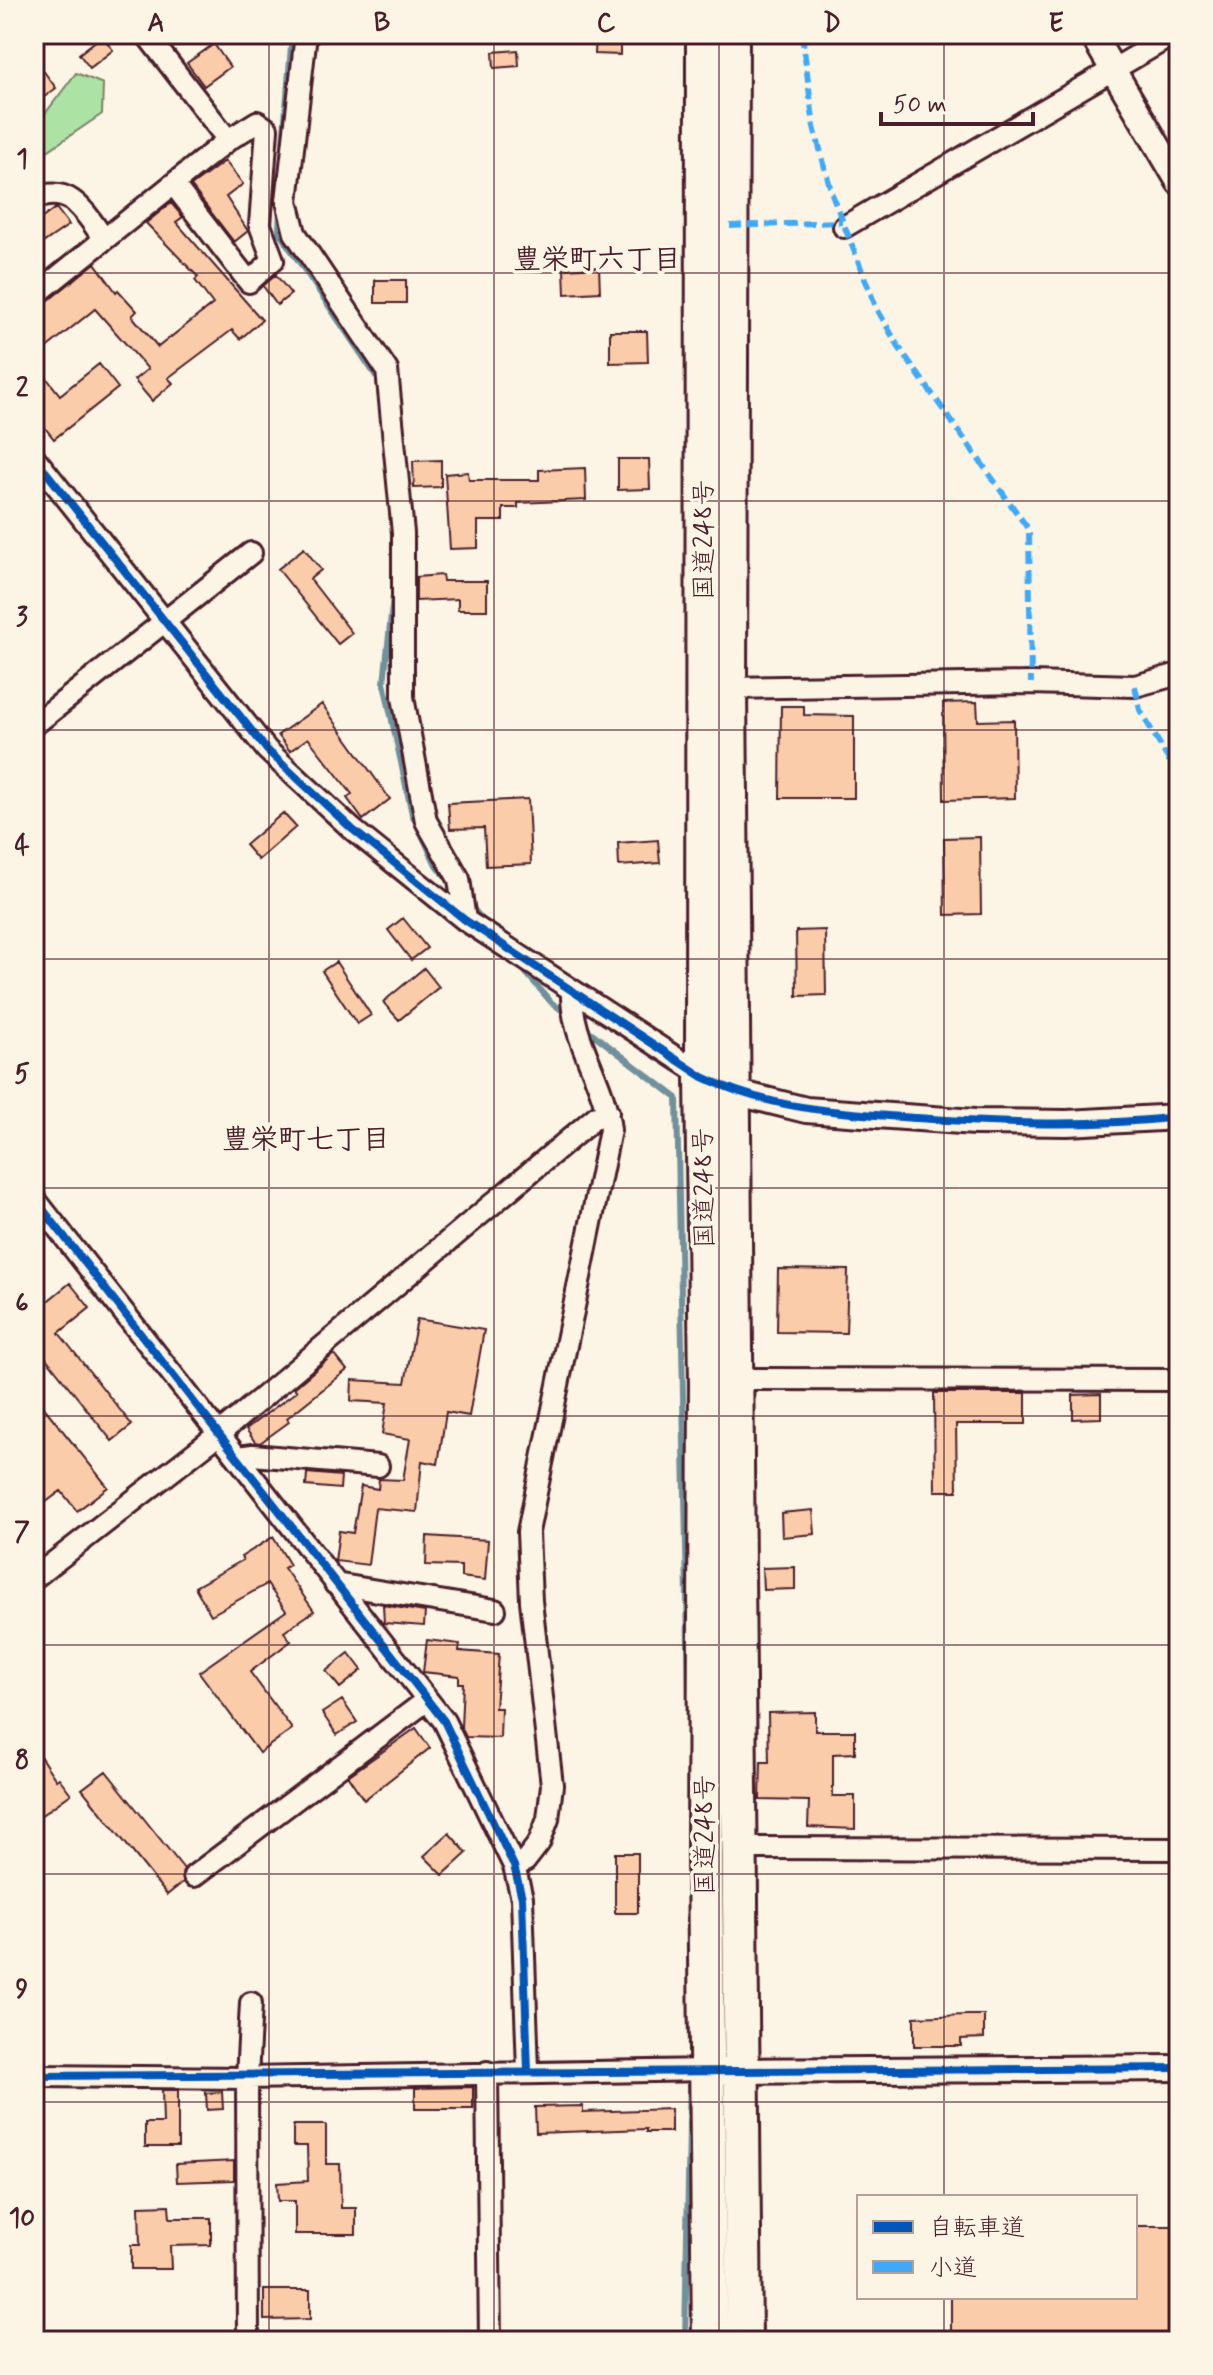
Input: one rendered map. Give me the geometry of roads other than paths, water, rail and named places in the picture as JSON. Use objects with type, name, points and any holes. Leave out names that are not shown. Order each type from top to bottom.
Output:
[{"type":"highway","name":"国道248号","points":[[704,34],[703,1077],[710,2341]]},
{"type":"highway","name":"国道248号","points":[[731,34],[729,688],[737,1379],[737,1848],[744,2071],[744,2341]]},
{"type":"street","points":[[146,34],[228,140]]},
{"type":"street","points":[[306,34],[287,201],[295,233],[387,370],[403,533],[400,649],[403,697],[426,821],[459,879],[465,920]]},
{"type":"street","points":[[1092,34],[1179,182]]},
{"type":"street","points":[[844,227],[1174,34]]},
{"type":"street","points":[[34,296],[228,140],[257,122],[267,129],[260,225],[273,260],[249,282],[174,185]]},
{"type":"street","points":[[34,199],[64,194],[77,201],[104,239]]},
{"type":"street","points":[[34,457],[267,750],[352,829],[465,920],[703,1077],[734,1092],[806,1110],[975,1122],[1067,1123],[1179,1117]]},
{"type":"street","points":[[34,725],[251,553]]},
{"type":"street","points":[[729,688],[1031,683],[1135,686],[1179,674]]},
{"type":"street","points":[[514,1866],[525,1861],[539,1843],[548,1819],[552,1785],[531,1601],[528,1532],[610,1130],[608,1112],[571,1015],[572,990]]},
{"type":"street","points":[[34,1578],[219,1434],[597,1116],[608,1112]]},
{"type":"street","points":[[34,1198],[444,1721],[514,1866],[522,1898],[528,2071]]},
{"type":"street","points":[[737,1379],[1179,1380]]},
{"type":"street","points":[[238,1457],[253,1455],[378,1466]]},
{"type":"street","points":[[335,1584],[495,1610]]},
{"type":"street","points":[[194,1876],[426,1701]]},
{"type":"street","points":[[737,1848],[1179,1849]]},
{"type":"street","points":[[248,2341],[247,2078],[251,2003]]},
{"type":"street","points":[[34,2076],[247,2078],[528,2071],[1179,2068]]},
{"type":"street","points":[[487,2072],[490,2341]]},
{"type":"waterway","points":[[280,182],[292,34]]},
{"type":"waterway","points":[[280,205],[279,232],[378,379],[380,400]]},
{"type":"waterway","points":[[394,586],[384,683],[412,814],[436,865],[452,884]]},
{"type":"waterway","points":[[470,905],[486,924]]},
{"type":"waterway","points":[[521,967],[551,1002],[569,1016]]},
{"type":"waterway","points":[[584,1027],[677,1098],[689,1694]]},
{"type":"waterway","points":[[685,2341],[690,2073]]},
{"type":"district","name":"豊栄町六丁目","points":[[597,260]]},
{"type":"district","name":"豊栄町七丁目","points":[[306,1140]]}]
